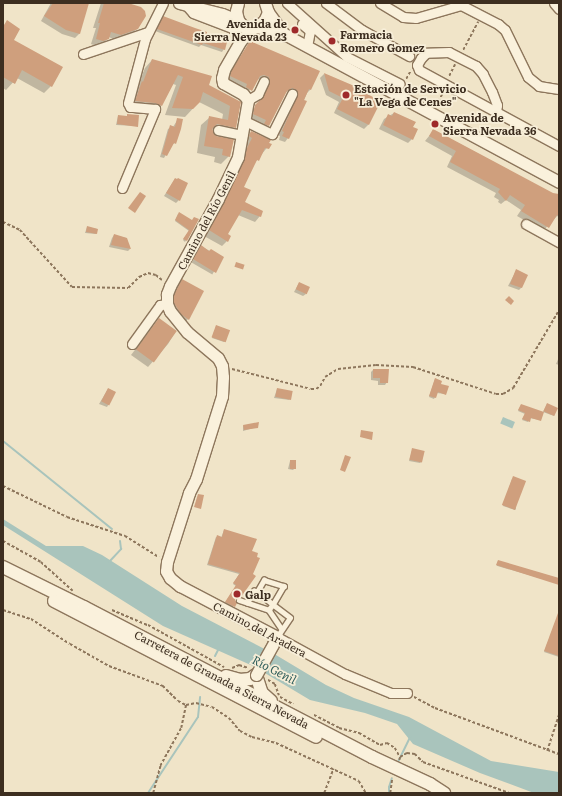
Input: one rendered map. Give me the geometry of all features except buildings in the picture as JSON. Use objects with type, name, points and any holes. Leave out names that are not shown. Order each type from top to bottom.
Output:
[{"type":"main road","name":"Carretera de Granada a Sierra Nevada","points":[[3,567],[84,607],[311,726],[430,784],[443,792]]},
{"type":"main road","name":"Carretera de Granada a Sierra Nevada","points":[[3,574],[291,726],[401,776],[429,788],[443,792]]},
{"type":"main road","points":[[164,659],[180,663],[239,693],[246,692]]},
{"type":"main road","points":[[209,672],[231,679],[255,676]]},
{"type":"main road","points":[[255,676],[245,688],[248,698],[277,714],[291,726]]},
{"type":"main road","points":[[255,676],[262,693],[266,698],[299,715],[311,726]]},
{"type":"street","points":[[122,188],[155,109],[130,107],[128,103],[145,39],[163,3]]},
{"type":"street","points":[[204,9],[226,7],[238,3]]},
{"type":"street","points":[[238,3],[236,11],[247,25]]},
{"type":"street","points":[[280,3],[310,31],[307,47]]},
{"type":"street","points":[[287,3],[347,57],[402,85]]},
{"type":"street","points":[[326,3],[362,30],[409,56]]},
{"type":"street","points":[[380,3],[403,17],[416,18],[460,4],[498,24],[505,30],[528,77],[539,86],[559,88]]},
{"type":"street","points":[[554,3],[559,9]]},
{"type":"street","points":[[183,4],[204,9],[247,25],[286,35],[432,115],[559,182]]},
{"type":"street","points":[[183,4],[193,13],[232,28],[238,28],[264,21],[266,8]]},
{"type":"street","points":[[266,8],[286,35]]},
{"type":"street","points":[[247,25],[224,70],[222,78],[223,83],[243,94],[248,100],[258,94],[264,81]]},
{"type":"street","points":[[83,54],[148,32]]},
{"type":"street","points":[[496,112],[497,104],[483,74],[476,66],[449,52],[426,53],[421,58],[417,65],[419,70],[496,112],[557,143]]},
{"type":"street","points":[[245,121],[272,134],[292,94]]},
{"type":"street","name":"Camino del Río Genil","points":[[167,304],[170,286],[197,240],[238,157],[248,100]]},
{"type":"street","points":[[218,130],[242,135]]},
{"type":"street","points":[[526,224],[559,242]]},
{"type":"street","points":[[132,344],[160,305],[167,304],[170,312],[187,332],[218,358],[222,366],[222,396],[196,479],[189,493],[167,562]]},
{"type":"street","name":"Camino del Aradera","points":[[167,562],[166,571],[170,578],[180,586],[345,674],[391,693],[407,693]]},
{"type":"street","points":[[255,676],[278,637]]},
{"type":"lane","points":[[247,603],[254,591],[257,592],[264,580],[284,586],[269,610]]},
{"type":"lane","points":[[257,592],[290,618],[278,637]]},
{"type":"lane","points":[[239,600],[269,610]]},
{"type":"lane","points":[[269,610],[278,637]]},
{"type":"path","points":[[432,115],[459,57],[482,15]]},
{"type":"path","points":[[402,85],[411,69]]},
{"type":"path","points":[[3,222],[20,230],[72,287],[128,288],[139,277],[148,273],[156,274],[170,286]]},
{"type":"path","points":[[222,366],[311,390],[320,386],[325,377],[338,369],[376,365],[413,367],[496,394],[504,394],[512,388],[559,310]]},
{"type":"path","points":[[3,486],[67,518],[125,536],[167,562]]},
{"type":"path","points":[[3,541],[41,562],[74,592]]},
{"type":"path","points":[[110,609],[148,625],[195,653],[228,670],[239,665],[255,676],[275,684],[280,697],[297,706]]},
{"type":"path","points":[[3,610],[31,619],[70,644],[109,666],[164,686],[178,701],[186,705],[196,703],[212,707],[228,718],[240,731],[252,737],[276,743],[359,781],[366,793]]},
{"type":"path","points":[[407,693],[435,708],[559,754]]},
{"type":"path","points":[[153,793],[160,766],[181,728],[186,705]]},
{"type":"path","points":[[308,712],[339,728],[359,733],[380,745],[387,743],[395,748],[400,757],[407,752],[415,754],[423,762],[509,793]]},
{"type":"path","points":[[547,750],[559,715]]},
{"type":"path","points":[[324,793],[333,769]]},
{"type":"path","points":[[390,793],[392,778]]},
{"type":"water","points":[[503,417],[515,422],[512,429],[500,423]]},
{"type":"water","name":"Río Genil","points":[[3,519],[46,546],[83,546],[102,555],[182,606],[276,655],[326,685],[354,698],[409,717],[491,761],[559,772],[559,793],[534,793],[480,773],[413,744],[397,724],[365,713],[310,700],[253,666],[163,626],[3,525]]},
{"type":"waterway","points":[[3,441],[112,529]]},
{"type":"waterway","points":[[109,562],[121,549],[120,541]]},
{"type":"waterway","points":[[215,656],[218,650]]},
{"type":"waterway","points":[[148,793],[198,717],[200,697]]},
{"type":"waterway","points":[[397,764],[410,737]]},
{"type":"waterway","points":[[389,793],[392,778]]},
{"type":"place","name":"Avenida de Sierra Nevada 23","points":[[295,30]]},
{"type":"place","name":"Farmacia Romero Gomez","points":[[332,41]]},
{"type":"place","name":"Estación de Servicio \"La Vega de Cenes\"","points":[[346,95]]},
{"type":"place","name":"Avenida de Sierra Nevada 36","points":[[435,124]]},
{"type":"place","name":"Galp","points":[[237,594]]}]
